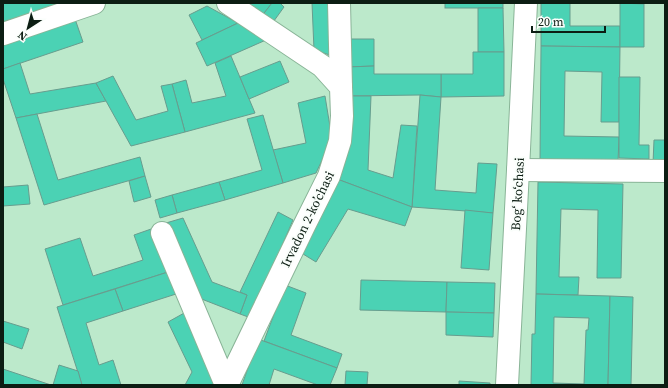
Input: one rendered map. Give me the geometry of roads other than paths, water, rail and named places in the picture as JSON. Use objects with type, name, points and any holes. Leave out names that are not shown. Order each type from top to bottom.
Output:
[{"type":"street","points":[[3,34],[94,3]]},
{"type":"street","points":[[228,3],[322,66],[342,86]]},
{"type":"street","name":"Irvadon 2-koʼchasi","points":[[227,385],[305,224],[330,176],[340,141],[342,116],[339,3]]},
{"type":"street","name":"Bogʻ koʻchasi","points":[[507,385],[526,3]]},
{"type":"street","points":[[518,170],[665,171]]},
{"type":"street","points":[[162,233],[227,385]]}]
